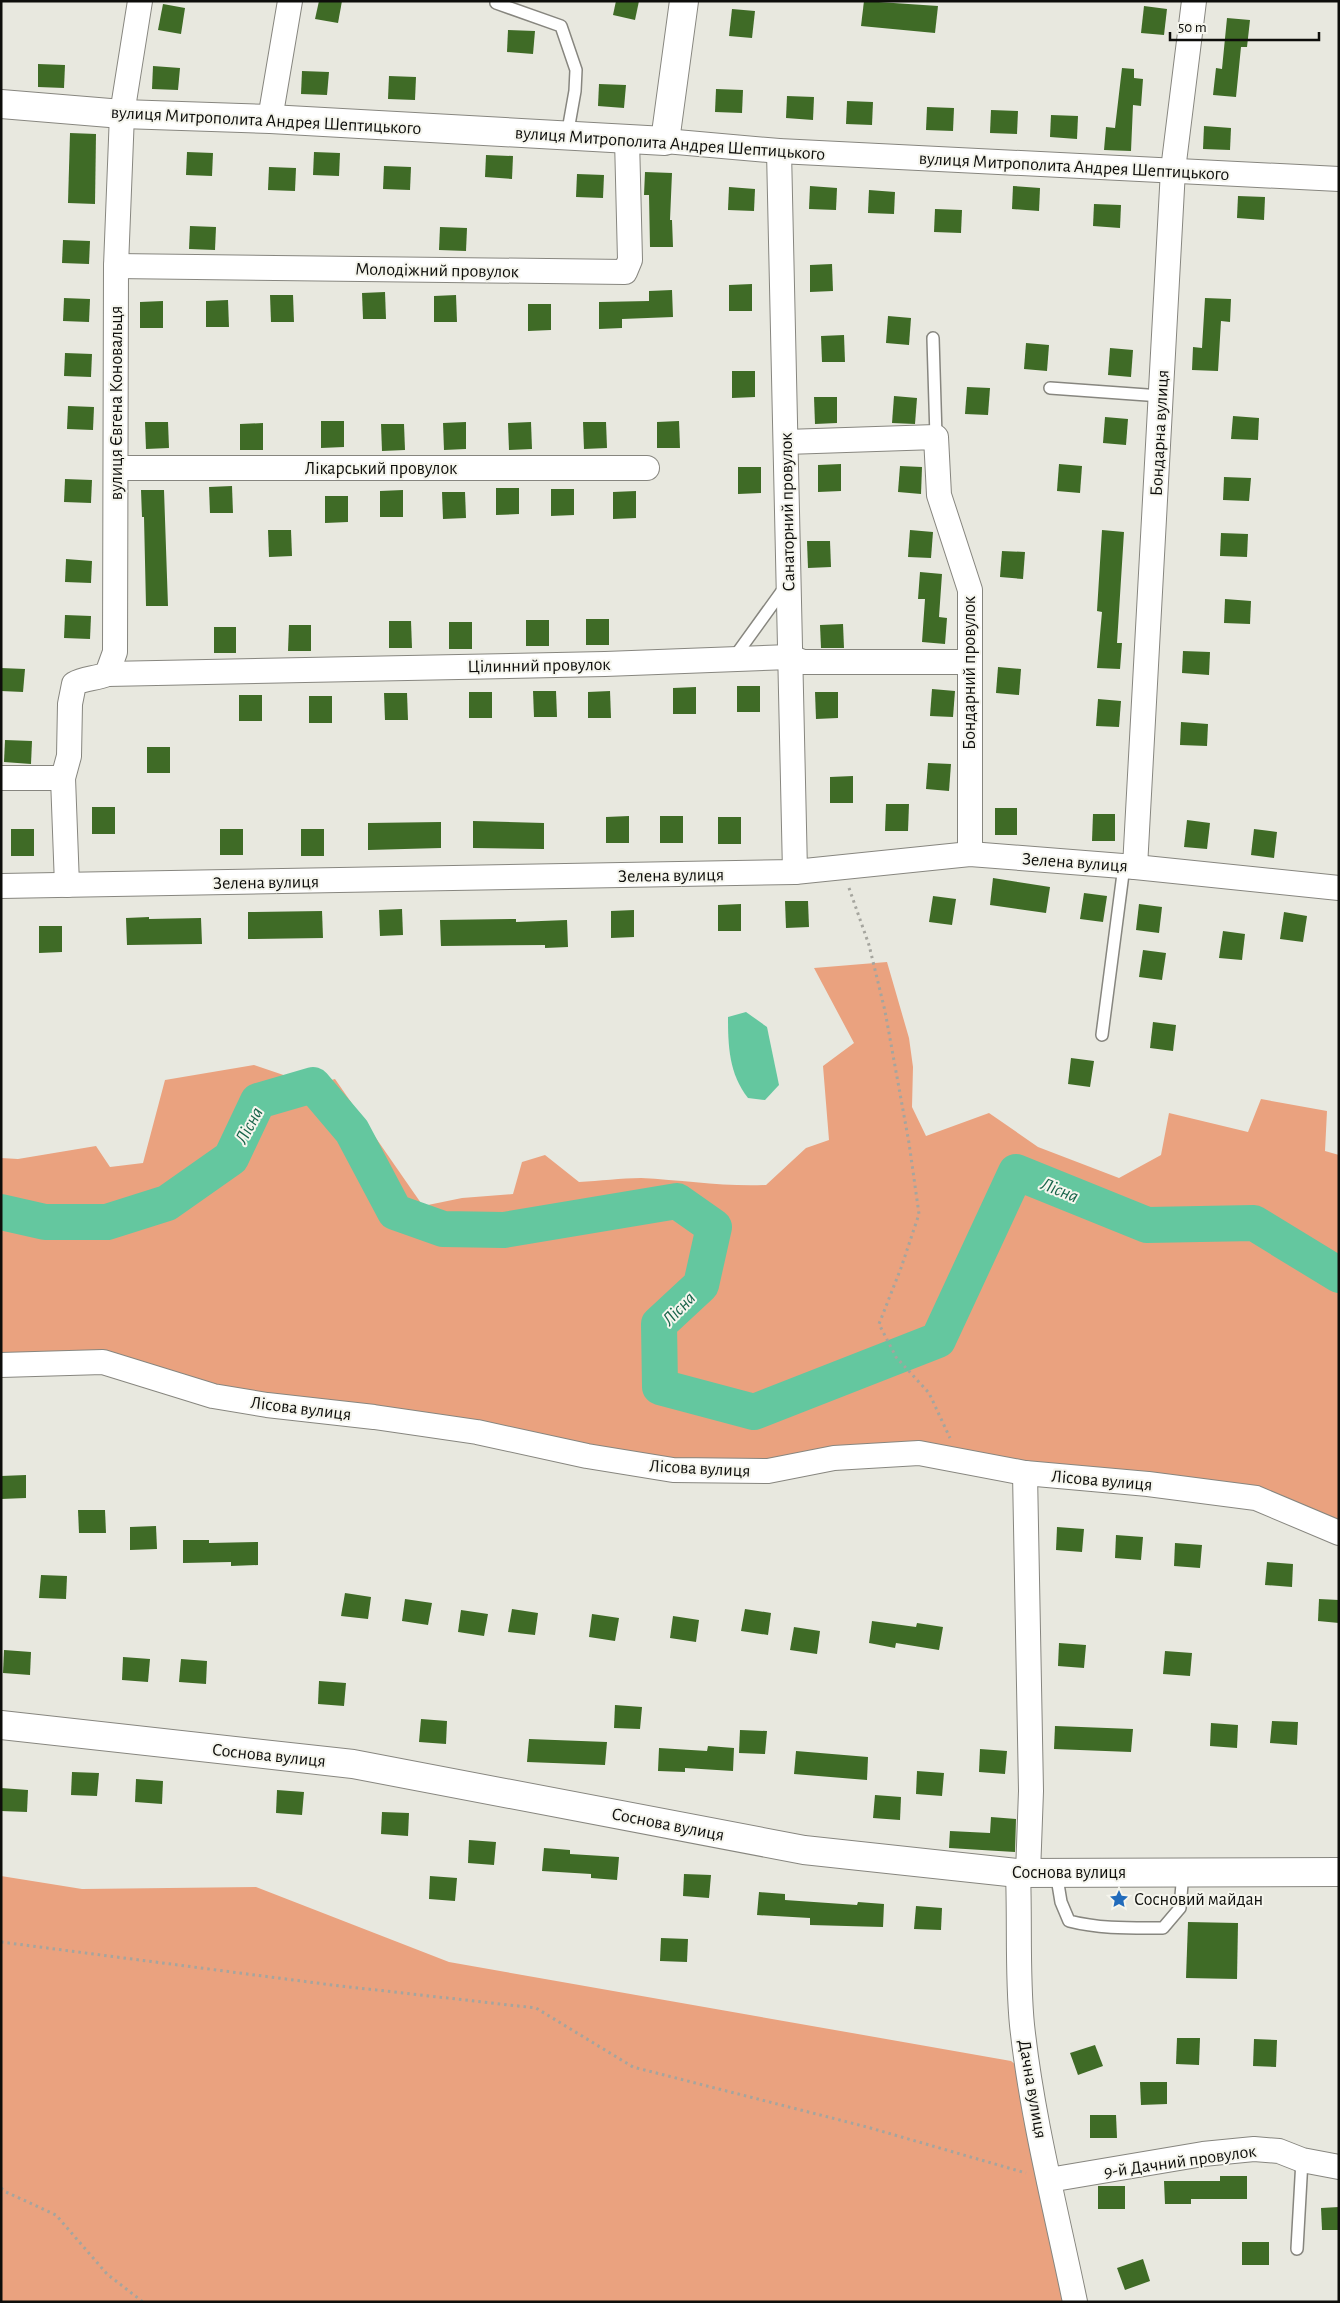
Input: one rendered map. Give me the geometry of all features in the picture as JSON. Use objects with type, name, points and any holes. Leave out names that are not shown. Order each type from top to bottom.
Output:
[{"type":"street","name":"вулиця Євгена Коновальця","points":[[107,674],[115,652],[116,266],[122,114],[140,1]]},
{"type":"street","points":[[270,119],[290,1]]},
{"type":"street","points":[[665,141],[684,1]]},
{"type":"street","name":"Бондарна вулиця","points":[[1130,866],[1161,396],[1173,170],[1194,1]]},
{"type":"street","name":"вулиця Митрополита Андрея Шептицького","points":[[1,104],[122,114],[270,119],[665,141],[779,152],[1339,179]]},
{"type":"street","name":"Молодіжний провулок","points":[[116,266],[625,272],[630,260],[628,139]]},
{"type":"street","name":"Санаторний провулок","points":[[779,152],[795,872]]},
{"type":"street","points":[[786,442],[936,437]]},
{"type":"street","name":"Бондарний провулок","points":[[936,437],[939,495],[970,590],[970,854]]},
{"type":"street","name":"Лікарський провулок","points":[[116,468],[646,468]]},
{"type":"street","name":"Цілинний провулок","points":[[107,674],[595,664],[790,657],[803,662],[969,662]]},
{"type":"street","points":[[67,885],[63,778],[69,756],[70,704],[74,684],[81,679],[99,678],[107,674]]},
{"type":"street","points":[[1,778],[63,778]]},
{"type":"street","name":"Зелена вулиця","points":[[1,886],[795,872],[970,854],[1130,866],[1339,888]]},
{"type":"street","name":"Лісова вулиця","points":[[1,1365],[103,1362],[212,1396],[267,1405],[374,1417],[477,1432],[587,1456],[673,1470],[768,1471],[834,1458],[919,1453],[1025,1473],[1148,1484],[1256,1498],[1339,1533]]},
{"type":"street","name":"Дачна вулиця","points":[[1025,1473],[1031,1791],[1017,1964],[1023,2027],[1050,2180],[1075,2302]]},
{"type":"street","name":"Соснова вулиця","points":[[1,1725],[353,1764],[804,1850],[1023,1873],[1339,1872]]},
{"type":"street","name":"9-й Дачний провулок","points":[[1050,2180],[1203,2154],[1254,2149],[1279,2151],[1302,2160],[1339,2167]]},
{"type":"lane","points":[[496,3],[561,26],[576,70],[575,91],[567,136]]},
{"type":"lane","points":[[933,338],[936,437]]},
{"type":"lane","points":[[1050,388],[1161,396]]},
{"type":"lane","points":[[733,659],[788,583]]},
{"type":"lane","points":[[1102,1035],[1130,866]]},
{"type":"lane","points":[[1056,1872],[1061,1902],[1069,1921],[1093,1928],[1163,1928],[1180,1908],[1183,1872]]},
{"type":"lane","points":[[1297,2249],[1302,2160]]},
{"type":"path","points":[[842,866],[869,945],[885,1011],[909,1143],[919,1214],[901,1268],[879,1324],[896,1357],[929,1393],[961,1461]]},
{"type":"path","points":[[1,1942],[332,1985],[536,2008],[633,2067],[867,2127],[1050,2180]]},
{"type":"path","points":[[1,2188],[56,2215],[107,2274],[143,2302]]},
{"type":"shaded area","points":[[887,962],[909,1038],[913,1067],[912,1107],[926,1136],[989,1113],[1038,1147],[1119,1178],[1161,1155],[1169,1113],[1248,1132],[1261,1099],[1327,1111],[1325,1151],[1339,1155],[1339,1533],[1256,1498],[919,1453],[673,1470],[374,1417],[103,1362],[1,1365],[1,1158],[18,1159],[96,1146],[110,1167],[143,1163],[165,1080],[254,1065],[313,1085],[335,1079],[423,1206],[462,1198],[513,1194],[522,1162],[545,1155],[579,1182],[641,1178],[719,1184],[766,1185],[806,1148],[829,1140],[823,1066],[854,1043],[814,968]]},
{"type":"shaded area","points":[[746,1012],[767,1027],[779,1085],[765,1100],[748,1098],[733,1069],[728,1039],[728,1017]]},
{"type":"shaded area","points":[[1,1876],[82,1889],[256,1887],[449,1962],[1011,2061],[1016,2065],[1069,2302],[1,2302]]},
{"type":"building","points":[[319,1],[342,1],[338,23],[315,19]]},
{"type":"building","points":[[616,1],[639,1],[635,20],[613,15]]},
{"type":"building","points":[[864,1],[938,6],[935,33],[861,26]]},
{"type":"building","points":[[163,4],[185,8],[181,34],[158,30]]},
{"type":"building","points":[[1144,6],[1167,9],[1164,35],[1141,33]]},
{"type":"building","points":[[732,9],[755,11],[752,38],[729,36]]},
{"type":"building","points":[[1227,18],[1250,20],[1247,47],[1241,47],[1236,97],[1213,95],[1216,68],[1222,69]]},
{"type":"building","points":[[508,30],[535,31],[533,54],[507,52]]},
{"type":"building","points":[[38,64],[65,65],[64,88],[38,87]]},
{"type":"building","points":[[153,66],[180,68],[178,90],[152,89]]},
{"type":"building","points":[[1122,68],[1134,69],[1134,78],[1143,79],[1141,106],[1133,105],[1131,151],[1104,150],[1106,127],[1115,128]]},
{"type":"building","points":[[302,71],[329,72],[327,95],[301,94]]},
{"type":"building","points":[[389,76],[416,77],[415,100],[388,99]]},
{"type":"building","points":[[599,84],[626,85],[624,108],[598,106]]},
{"type":"building","points":[[716,89],[743,90],[742,113],[715,112]]},
{"type":"building","points":[[787,96],[814,97],[813,120],[786,118]]},
{"type":"building","points":[[847,101],[873,102],[872,125],[846,124]]},
{"type":"building","points":[[927,107],[954,108],[953,131],[926,130]]},
{"type":"building","points":[[991,110],[1018,111],[1017,134],[990,133]]},
{"type":"building","points":[[1051,115],[1078,116],[1077,139],[1050,137]]},
{"type":"building","points":[[1204,126],[1231,128],[1230,150],[1203,149]]},
{"type":"building","points":[[70,133],[96,134],[95,204],[68,203]]},
{"type":"building","points":[[187,152],[213,153],[212,176],[186,175]]},
{"type":"building","points":[[314,152],[340,153],[339,176],[313,175]]},
{"type":"building","points":[[486,155],[513,156],[512,179],[485,177]]},
{"type":"building","points":[[384,166],[411,167],[410,190],[383,189]]},
{"type":"building","points":[[269,167],[296,168],[295,191],[268,190]]},
{"type":"building","points":[[645,172],[672,173],[670,220],[672,220],[673,247],[650,247],[649,195],[644,195]]},
{"type":"building","points":[[577,174],[604,175],[603,198],[576,197]]},
{"type":"building","points":[[810,186],[837,188],[836,210],[809,209]]},
{"type":"building","points":[[1013,186],[1040,188],[1039,211],[1012,209]]},
{"type":"building","points":[[729,187],[755,189],[754,211],[728,210]]},
{"type":"building","points":[[869,190],[895,192],[894,214],[868,213]]},
{"type":"building","points":[[1238,196],[1265,197],[1264,220],[1237,218]]},
{"type":"building","points":[[1094,204],[1121,205],[1120,228],[1093,226]]},
{"type":"building","points":[[935,209],[962,210],[961,233],[934,232]]},
{"type":"building","points":[[190,226],[216,227],[215,250],[189,249]]},
{"type":"building","points":[[440,227],[467,228],[466,251],[439,250]]},
{"type":"building","points":[[63,240],[90,241],[89,264],[62,263]]},
{"type":"building","points":[[832,264],[833,291],[810,292],[810,265]]},
{"type":"building","points":[[752,284],[752,311],[729,311],[729,285]]},
{"type":"building","points":[[672,290],[673,317],[622,319],[622,328],[599,329],[599,302],[649,301],[649,291]]},
{"type":"building","points":[[385,292],[386,319],[363,319],[362,293]]},
{"type":"building","points":[[270,295],[293,295],[294,322],[271,322]]},
{"type":"building","points":[[456,295],[457,322],[434,322],[434,296]]},
{"type":"building","points":[[64,298],[90,299],[89,322],[63,321]]},
{"type":"building","points":[[1205,298],[1231,299],[1230,322],[1221,321],[1218,371],[1192,370],[1193,347],[1202,348]]},
{"type":"building","points":[[228,300],[229,327],[206,327],[206,301]]},
{"type":"building","points":[[163,301],[163,328],[140,328],[140,302]]},
{"type":"building","points":[[528,304],[551,304],[551,330],[528,331]]},
{"type":"building","points":[[888,316],[911,318],[909,345],[886,343]]},
{"type":"building","points":[[844,335],[845,362],[822,362],[821,336]]},
{"type":"building","points":[[1026,343],[1049,345],[1047,371],[1024,369]]},
{"type":"building","points":[[1110,348],[1133,350],[1131,377],[1108,375]]},
{"type":"building","points":[[65,353],[92,354],[91,377],[64,376]]},
{"type":"building","points":[[732,371],[755,371],[755,397],[732,398]]},
{"type":"building","points":[[967,387],[990,388],[988,415],[965,414]]},
{"type":"building","points":[[894,396],[917,398],[915,424],[892,423]]},
{"type":"building","points":[[814,397],[837,397],[837,423],[815,424]]},
{"type":"building","points":[[68,406],[94,407],[93,430],[67,429]]},
{"type":"building","points":[[1233,416],[1259,418],[1258,440],[1231,439]]},
{"type":"building","points":[[1105,417],[1128,419],[1126,445],[1103,443]]},
{"type":"building","points":[[321,421],[344,421],[344,447],[321,448]]},
{"type":"building","points":[[679,421],[680,448],[657,448],[657,422]]},
{"type":"building","points":[[145,422],[168,422],[169,448],[146,449]]},
{"type":"building","points":[[466,422],[466,449],[444,450],[443,423]]},
{"type":"building","points":[[531,422],[532,449],[509,450],[508,423]]},
{"type":"building","points":[[583,422],[606,422],[607,448],[584,449]]},
{"type":"building","points":[[263,423],[263,450],[240,450],[240,424]]},
{"type":"building","points":[[381,424],[404,424],[405,450],[382,451]]},
{"type":"building","points":[[841,464],[841,491],[818,492],[818,465]]},
{"type":"building","points":[[1059,464],[1082,466],[1080,493],[1057,491]]},
{"type":"building","points":[[900,466],[922,467],[921,494],[898,492]]},
{"type":"building","points":[[738,467],[761,467],[761,493],[738,494]]},
{"type":"building","points":[[1224,477],[1251,478],[1249,501],[1223,500]]},
{"type":"building","points":[[65,479],[92,480],[91,503],[64,502]]},
{"type":"building","points":[[232,486],[233,513],[210,513],[209,487]]},
{"type":"building","points":[[496,488],[519,488],[519,514],[496,515]]},
{"type":"building","points":[[551,489],[574,489],[574,515],[551,516]]},
{"type":"building","points":[[141,490],[164,490],[168,606],[146,606],[144,517],[142,517]]},
{"type":"building","points":[[403,490],[403,517],[380,517],[380,491]]},
{"type":"building","points":[[636,491],[636,518],[613,519],[613,492]]},
{"type":"building","points":[[442,492],[465,492],[466,518],[443,519]]},
{"type":"building","points":[[325,496],[348,496],[348,522],[325,523]]},
{"type":"building","points":[[268,530],[291,530],[292,556],[269,557]]},
{"type":"building","points":[[910,530],[933,532],[931,558],[908,557]]},
{"type":"building","points":[[1102,530],[1124,532],[1117,643],[1122,643],[1120,669],[1097,668],[1102,612],[1097,611]]},
{"type":"building","points":[[1221,533],[1248,534],[1247,557],[1220,556]]},
{"type":"building","points":[[807,541],[830,541],[831,567],[808,568]]},
{"type":"building","points":[[1002,551],[1025,552],[1023,579],[1000,577]]},
{"type":"building","points":[[66,559],[92,561],[91,583],[65,582]]},
{"type":"building","points":[[920,572],[942,574],[939,617],[947,618],[945,644],[922,642],[925,599],[918,599]]},
{"type":"building","points":[[1225,599],[1251,601],[1250,624],[1224,623]]},
{"type":"building","points":[[65,615],[91,616],[90,639],[64,638]]},
{"type":"building","points":[[586,619],[609,619],[609,645],[586,645]]},
{"type":"building","points":[[526,620],[549,620],[549,646],[526,646]]},
{"type":"building","points":[[389,621],[411,621],[412,648],[389,648]]},
{"type":"building","points":[[449,622],[472,622],[472,649],[449,649]]},
{"type":"building","points":[[843,624],[844,648],[821,648],[820,625]]},
{"type":"building","points":[[289,625],[311,625],[311,651],[288,651]]},
{"type":"building","points":[[214,627],[236,627],[236,653],[214,653]]},
{"type":"building","points":[[1183,651],[1210,652],[1209,675],[1182,673]]},
{"type":"building","points":[[998,667],[1021,669],[1019,695],[996,693]]},
{"type":"building","points":[[1,668],[25,669],[23,692],[1,691]]},
{"type":"building","points":[[737,686],[760,686],[760,712],[737,712]]},
{"type":"building","points":[[696,687],[696,714],[673,714],[673,688]]},
{"type":"building","points":[[932,689],[955,691],[953,717],[930,716]]},
{"type":"building","points":[[533,691],[556,691],[557,717],[534,717]]},
{"type":"building","points":[[610,691],[611,718],[588,718],[588,692]]},
{"type":"building","points":[[469,692],[492,692],[492,718],[469,718]]},
{"type":"building","points":[[815,692],[838,692],[838,718],[816,719]]},
{"type":"building","points":[[384,693],[407,693],[408,720],[385,720]]},
{"type":"building","points":[[239,695],[262,695],[262,721],[239,721]]},
{"type":"building","points":[[309,696],[332,696],[332,723],[309,723]]},
{"type":"building","points":[[1098,699],[1121,701],[1119,727],[1096,726]]},
{"type":"building","points":[[1181,722],[1208,724],[1207,746],[1180,745]]},
{"type":"building","points":[[5,740],[32,741],[31,764],[4,762]]},
{"type":"building","points":[[147,747],[170,747],[170,773],[147,773]]},
{"type":"building","points":[[928,763],[951,764],[949,791],[926,789]]},
{"type":"building","points":[[853,776],[853,803],[830,803],[830,777]]},
{"type":"building","points":[[886,804],[909,804],[908,831],[885,831]]},
{"type":"building","points":[[92,807],[115,807],[115,834],[92,834]]},
{"type":"building","points":[[995,808],[1017,808],[1017,835],[995,835]]},
{"type":"building","points":[[1093,814],[1115,814],[1115,841],[1092,841]]},
{"type":"building","points":[[629,816],[629,843],[606,843],[606,817]]},
{"type":"building","points":[[660,816],[683,816],[683,843],[660,843]]},
{"type":"building","points":[[718,817],[741,817],[741,844],[718,844]]},
{"type":"building","points":[[1187,820],[1210,823],[1207,849],[1184,847]]},
{"type":"building","points":[[473,821],[544,823],[544,849],[473,848]]},
{"type":"building","points":[[441,822],[441,848],[368,850],[368,823]]},
{"type":"building","points":[[11,829],[34,829],[34,856],[11,856]]},
{"type":"building","points":[[220,829],[243,829],[243,855],[220,855]]},
{"type":"building","points":[[301,829],[324,829],[324,856],[301,856]]},
{"type":"building","points":[[1254,829],[1277,832],[1274,858],[1251,855]]},
{"type":"building","points":[[993,878],[1050,887],[1046,913],[990,905]]},
{"type":"building","points":[[1084,893],[1107,896],[1103,922],[1080,919]]},
{"type":"building","points":[[933,896],[956,899],[952,925],[929,922]]},
{"type":"building","points":[[785,901],[808,901],[809,927],[786,928]]},
{"type":"building","points":[[741,904],[741,931],[718,931],[718,905]]},
{"type":"building","points":[[1139,904],[1162,907],[1159,933],[1136,930]]},
{"type":"building","points":[[402,909],[403,935],[380,936],[379,910]]},
{"type":"building","points":[[634,910],[634,937],[611,938],[611,911]]},
{"type":"building","points":[[322,911],[323,938],[248,939],[248,912]]},
{"type":"building","points":[[1284,912],[1307,916],[1303,942],[1280,939]]},
{"type":"building","points":[[149,917],[149,919],[201,918],[202,944],[127,945],[126,918]]},
{"type":"building","points":[[516,919],[516,922],[567,920],[568,947],[545,948],[545,945],[441,946],[440,920]]},
{"type":"building","points":[[39,926],[62,926],[62,952],[39,953]]},
{"type":"building","points":[[1223,931],[1245,934],[1242,960],[1219,958]]},
{"type":"building","points":[[1143,950],[1166,953],[1162,980],[1139,977]]},
{"type":"building","points":[[1153,1022],[1176,1025],[1173,1051],[1150,1048]]},
{"type":"building","points":[[1071,1058],[1094,1061],[1090,1087],[1068,1084]]},
{"type":"building","points":[[26,1475],[26,1498],[1,1499],[1,1476]]},
{"type":"building","points":[[78,1510],[105,1510],[106,1533],[79,1533]]},
{"type":"building","points":[[156,1526],[157,1549],[130,1550],[130,1527]]},
{"type":"building","points":[[1057,1527],[1084,1529],[1082,1552],[1056,1550]]},
{"type":"building","points":[[1116,1535],[1143,1537],[1141,1560],[1115,1558]]},
{"type":"building","points":[[183,1540],[209,1540],[209,1543],[258,1542],[258,1565],[231,1566],[231,1562],[183,1563]]},
{"type":"building","points":[[1175,1543],[1202,1545],[1200,1568],[1174,1566]]},
{"type":"building","points":[[1267,1562],[1293,1564],[1292,1587],[1265,1585]]},
{"type":"building","points":[[41,1575],[67,1576],[66,1599],[39,1598]]},
{"type":"building","points":[[345,1593],[371,1597],[368,1619],[341,1616]]},
{"type":"building","points":[[405,1599],[432,1603],[428,1625],[402,1621]]},
{"type":"building","points":[[1319,1599],[1339,1600],[1339,1623],[1318,1621]]},
{"type":"building","points":[[512,1609],[538,1613],[535,1635],[508,1632]]},
{"type":"building","points":[[745,1609],[771,1613],[768,1635],[741,1631]]},
{"type":"building","points":[[461,1610],[488,1614],[484,1636],[458,1632]]},
{"type":"building","points":[[592,1614],[619,1618],[615,1641],[589,1637]]},
{"type":"building","points":[[673,1616],[699,1620],[696,1642],[670,1638]]},
{"type":"building","points":[[872,1621],[916,1627],[917,1623],[943,1627],[939,1650],[896,1643],[895,1648],[869,1643]]},
{"type":"building","points":[[794,1627],[820,1631],[817,1654],[790,1650]]},
{"type":"building","points":[[1059,1643],[1086,1645],[1084,1668],[1058,1666]]},
{"type":"building","points":[[4,1650],[31,1652],[30,1675],[3,1673]]},
{"type":"building","points":[[1165,1651],[1192,1653],[1190,1676],[1163,1674]]},
{"type":"building","points":[[123,1657],[150,1659],[148,1682],[122,1680]]},
{"type":"building","points":[[181,1659],[207,1661],[206,1684],[179,1682]]},
{"type":"building","points":[[319,1681],[346,1683],[344,1706],[318,1704]]},
{"type":"building","points":[[615,1705],[642,1707],[640,1729],[614,1728]]},
{"type":"building","points":[[421,1719],[447,1721],[446,1744],[419,1742]]},
{"type":"building","points":[[1272,1721],[1298,1722],[1297,1745],[1270,1743]]},
{"type":"building","points":[[1211,1723],[1238,1725],[1237,1748],[1210,1746]]},
{"type":"building","points":[[1055,1726],[1133,1729],[1131,1752],[1054,1749]]},
{"type":"building","points":[[740,1730],[767,1731],[765,1754],[739,1753]]},
{"type":"building","points":[[529,1739],[607,1742],[605,1765],[527,1762]]},
{"type":"building","points":[[708,1746],[734,1748],[733,1771],[685,1768],[685,1772],[658,1771],[659,1748],[707,1751]]},
{"type":"building","points":[[980,1749],[1007,1751],[1005,1774],[979,1772]]},
{"type":"building","points":[[796,1751],[868,1757],[867,1780],[794,1774]]},
{"type":"building","points":[[917,1771],[944,1773],[942,1796],[916,1794]]},
{"type":"building","points":[[72,1772],[99,1773],[97,1796],[71,1795]]},
{"type":"building","points":[[136,1779],[163,1781],[162,1804],[135,1802]]},
{"type":"building","points":[[1,1788],[28,1790],[27,1812],[1,1811]]},
{"type":"building","points":[[277,1790],[304,1792],[302,1815],[276,1813]]},
{"type":"building","points":[[875,1795],[901,1797],[900,1820],[873,1818]]},
{"type":"building","points":[[382,1812],[409,1813],[408,1836],[381,1834]]},
{"type":"building","points":[[991,1817],[1016,1819],[1015,1852],[949,1848],[950,1831],[990,1833]]},
{"type":"building","points":[[469,1840],[496,1842],[494,1865],[468,1863]]},
{"type":"building","points":[[544,1848],[570,1850],[570,1854],[619,1857],[617,1880],[591,1878],[591,1874],[542,1871]]},
{"type":"building","points":[[684,1874],[711,1875],[709,1898],[683,1896]]},
{"type":"building","points":[[430,1876],[457,1878],[455,1901],[429,1899]]},
{"type":"building","points":[[759,1892],[785,1894],[785,1900],[857,1905],[858,1902],[884,1904],[883,1927],[810,1925],[810,1918],[757,1915]]},
{"type":"building","points":[[916,1906],[942,1908],[941,1930],[914,1929]]},
{"type":"building","points":[[1188,1922],[1238,1923],[1237,1979],[1186,1978]]},
{"type":"building","points":[[661,1938],[688,1939],[687,1962],[660,1961]]},
{"type":"building","points":[[1177,2038],[1200,2038],[1199,2065],[1176,2064]]},
{"type":"building","points":[[1254,2039],[1277,2040],[1276,2067],[1253,2066]]},
{"type":"building","points":[[1095,2045],[1103,2066],[1078,2075],[1070,2053]]},
{"type":"building","points":[[1140,2082],[1167,2082],[1167,2104],[1141,2105]]},
{"type":"building","points":[[1090,2115],[1116,2115],[1117,2138],[1090,2138]]},
{"type":"building","points":[[1220,2176],[1247,2176],[1247,2199],[1191,2199],[1191,2204],[1165,2204],[1164,2181],[1220,2181]]},
{"type":"building","points":[[1098,2186],[1125,2186],[1125,2209],[1098,2209]]},
{"type":"building","points":[[1339,2207],[1339,2230],[1322,2230],[1321,2208]]},
{"type":"building","points":[[1242,2242],[1269,2242],[1269,2265],[1242,2265]]},
{"type":"building","points":[[1143,2259],[1150,2281],[1125,2290],[1117,2268]]},
{"type":"waterway","name":"Лісна","points":[[1,1212],[45,1222],[107,1222],[167,1203],[231,1158],[258,1101],[313,1085],[352,1131],[395,1212],[443,1229],[504,1230],[677,1201],[714,1227],[701,1285],[659,1324],[660,1387],[754,1412],[938,1340],[1016,1172],[1147,1225],[1254,1223],[1339,1275]]},
{"type":"place","name":"Сосновий майдан","points":[[1119,1899]]}]
